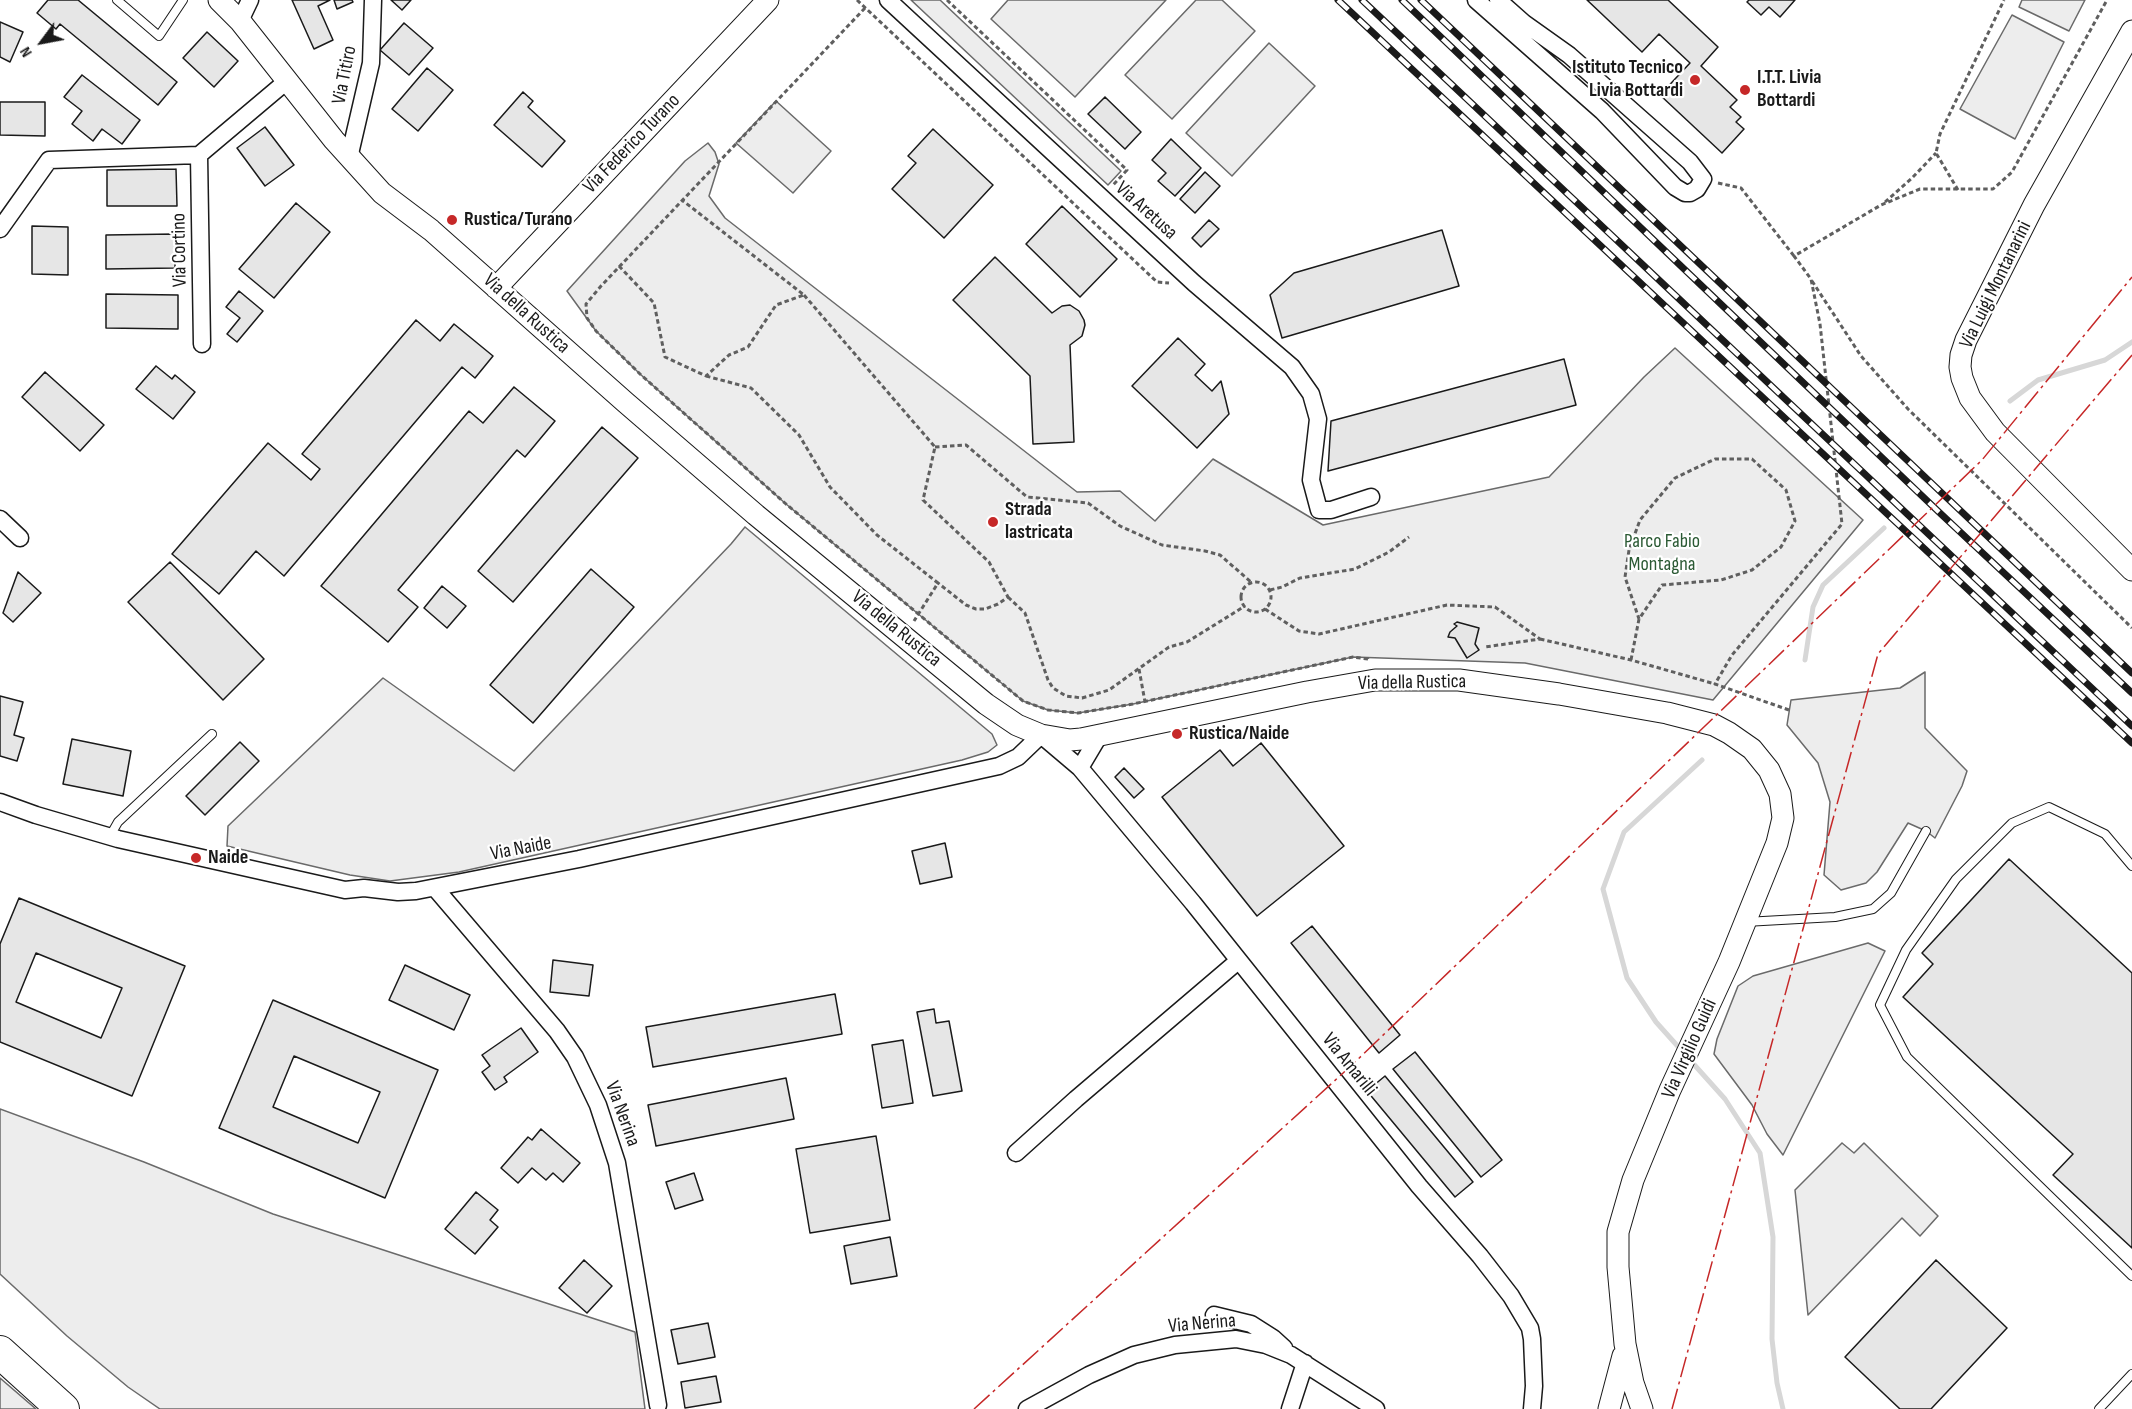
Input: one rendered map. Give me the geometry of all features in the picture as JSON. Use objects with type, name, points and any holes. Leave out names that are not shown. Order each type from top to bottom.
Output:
[{"type":"highway","points":[[0,1352],[63,1409]]},
{"type":"street","name":"Via della Rustica","points":[[219,0],[240,21],[349,158],[382,193],[431,231],[747,508],[977,697],[1017,724],[1041,735],[1070,740],[1375,680],[1459,680],[1559,694],[1667,713],[1721,729],[1744,743],[1764,763]]},
{"type":"street","points":[[240,21],[250,0]]},
{"type":"street","name":"Via Titiro","points":[[349,158],[370,63],[373,0]]},
{"type":"street","name":"Via Federico Turano","points":[[496,288],[768,0]]},
{"type":"street","name":"Via Aretusa","points":[[888,0],[1101,199],[1194,283],[1293,367],[1311,394],[1318,419],[1311,480],[1319,510],[1330,510],[1371,497]]},
{"type":"street","points":[[1476,0],[1602,111],[1675,187],[1680,191],[1690,193],[1696,189],[1703,179],[1690,162],[1569,55],[1524,23],[1498,0]]},
{"type":"street","name":"Via Luigi Montanarini","points":[[2132,31],[2034,205],[1970,332],[1961,355],[1960,367],[1970,398],[1995,432],[2132,570]]},
{"type":"street","points":[[0,230],[49,160],[199,155],[288,80]]},
{"type":"street","name":"Via Cortino","points":[[199,155],[202,344]]},
{"type":"street","points":[[0,519],[20,538]]},
{"type":"street","name":"Via Amarilli","points":[[1041,735],[1080,768],[1511,1296],[1530,1328],[1534,1386],[1532,1409]]},
{"type":"street","name":"Via Naide","points":[[0,802],[110,836],[345,890],[364,888],[398,892],[435,888],[579,859],[999,766],[1018,757],[1041,735]]},
{"type":"street","points":[[1080,768],[1099,736]]},
{"type":"street","name":"Via Virgilio Guidi","points":[[1642,1409],[1633,1383],[1625,1344],[1618,1267],[1618,1232],[1633,1180],[1670,1090],[1729,962],[1777,843],[1783,818],[1780,794],[1764,763]]},
{"type":"street","name":"Via Nerina","points":[[435,888],[557,1031],[594,1095],[617,1163],[658,1405]]},
{"type":"street","points":[[1016,1153],[1238,961]]},
{"type":"street","points":[[1214,1315],[1251,1324],[1274,1338],[1298,1359],[1290,1409]]},
{"type":"street","name":"Via Nerina","points":[[1027,1409],[1089,1375],[1134,1355],[1175,1345],[1236,1339],[1266,1345],[1298,1359],[1376,1409]]},
{"type":"street","name":"Via Virgilio Guidi","points":[[1609,1409],[1621,1368],[1625,1344]]},
{"type":"lane","points":[[117,0],[159,36],[183,0]]},
{"type":"lane","points":[[110,836],[118,822],[212,734]]},
{"type":"lane","points":[[2132,866],[2105,834],[2049,807],[2012,823],[1956,879],[1906,950],[1880,1005],[1907,1057],[2132,1276]]},
{"type":"lane","points":[[1745,922],[1834,916],[1873,909],[1891,893],[1926,831]]},
{"type":"lane","points":[[2099,1409],[2132,1374]]},
{"type":"path","points":[[857,0],[1157,282],[1194,283]]},
{"type":"path","points":[[947,0],[1127,170],[1101,199]]},
{"type":"path","points":[[1881,205],[1936,153],[1940,134],[2004,0]]},
{"type":"path","points":[[1794,256],[1881,205],[1920,189],[1993,189],[2012,172],[2106,0]]},
{"type":"path","points":[[866,8],[619,266],[586,304],[587,318],[596,332],[640,375],[786,504],[1023,701],[1048,710],[1078,713],[1145,702],[1353,657],[1368,659],[1375,680]]},
{"type":"path","points":[[1936,153],[1958,190]]},
{"type":"path","points":[[1703,179],[1741,188],[1811,279],[1861,356],[1908,409],[2132,628]]},
{"type":"path","points":[[682,200],[804,294],[935,447]]},
{"type":"path","points":[[619,266],[654,303],[665,357],[706,376],[751,388],[800,435],[830,487],[877,535],[966,604],[976,609],[985,609],[1008,597]]},
{"type":"path","points":[[1715,684],[1732,655],[1842,524],[1820,324],[1811,279]]},
{"type":"path","points":[[706,376],[729,355],[748,347],[776,305],[804,294]]},
{"type":"path","points":[[935,447],[966,445],[1027,497],[1088,502],[1120,526],[1162,545],[1205,550],[1220,555],[1251,582]]},
{"type":"path","points":[[935,447],[923,500],[989,562],[1008,597],[1025,613],[1048,680],[1060,693],[1073,698],[1091,697],[1109,690],[1169,647],[1187,642],[1245,606]]},
{"type":"path","points":[[1631,660],[1639,619],[1662,585],[1721,580],[1752,570],[1781,547],[1795,521],[1786,490],[1752,459],[1715,459],[1675,478],[1640,520],[1629,550],[1625,577],[1639,619]]},
{"type":"path","points":[[1270,590],[1300,578],[1356,569],[1389,552],[1409,537]]},
{"type":"path","points":[[1251,582],[1262,582],[1270,590],[1271,601],[1265,609],[1254,612],[1245,606],[1242,592],[1251,582]]},
{"type":"path","points":[[914,621],[938,583]]},
{"type":"path","points":[[1265,609],[1299,631],[1319,634],[1447,605],[1495,607],[1540,639]]},
{"type":"path","points":[[1485,647],[1540,639],[1631,660],[1715,684],[1789,710]]},
{"type":"path","points":[[1139,669],[1146,709]]},
{"type":"shaded area","points":[[911,0],[940,0],[1121,171],[1108,185]]},
{"type":"shaded area","points":[[1008,0],[1166,0],[1075,97],[991,19]]},
{"type":"shaded area","points":[[1196,0],[1222,0],[1255,31],[1172,119],[1125,75]]},
{"type":"shaded area","points":[[2022,0],[2085,0],[2069,31],[2019,7]]},
{"type":"shaded area","points":[[2012,15],[2064,42],[2015,139],[1960,109]]},
{"type":"shaded area","points":[[1269,43],[1315,86],[1232,176],[1186,133]]},
{"type":"shaded area","points":[[776,101],[831,151],[793,193],[736,143]]},
{"type":"shaded area","name":"Parco Fabio Montagna","points":[[708,143],[715,152],[719,164],[709,196],[725,218],[1077,492],[1120,491],[1155,521],[1213,459],[1323,525],[1549,477],[1644,377],[1675,348],[1863,520],[1713,700],[1525,663],[1353,657],[1133,704],[1078,713],[1048,710],[1023,701],[786,504],[640,374],[596,331],[567,291],[685,161]]},
{"type":"shaded area","points":[[745,527],[992,734],[997,745],[988,752],[962,760],[459,872],[390,881],[350,875],[227,846],[228,826],[383,678],[514,771]]},
{"type":"shaded area","points":[[1925,672],[1925,728],[1967,771],[1962,786],[1935,838],[1908,823],[1877,872],[1866,883],[1841,890],[1824,875],[1830,802],[1818,763],[1787,725],[1791,700],[1900,688]]},
{"type":"shaded area","points":[[1868,943],[1885,951],[1783,1155],[1767,1134],[1752,1105],[1714,1054],[1717,1039],[1738,986],[1753,976]]},
{"type":"shaded area","points":[[0,1109],[144,1162],[273,1214],[635,1332],[645,1409],[160,1409],[128,1387],[67,1336],[0,1274]]},
{"type":"shaded area","points":[[1842,1143],[1854,1153],[1864,1143],[1938,1216],[1920,1236],[1902,1218],[1808,1315],[1795,1190]]},
{"type":"shaded area","points":[[0,1378],[36,1409],[0,1409]]},
{"type":"building","points":[[48,0],[78,0],[177,82],[158,105],[60,24],[56,29],[37,13]]},
{"type":"building","points":[[292,0],[330,0],[318,6],[333,40],[314,49]]},
{"type":"building","points":[[334,0],[352,0],[353,2],[337,9]]},
{"type":"building","points":[[391,0],[411,0],[402,10]]},
{"type":"building","name":"Istituto Tecnico Livia Bottardi","points":[[1587,0],[1668,0],[1718,47],[1701,66],[1737,100],[1730,107],[1741,117],[1736,122],[1744,129],[1722,153],[1660,95],[1690,63],[1659,34],[1642,52]]},
{"type":"building","points":[[1749,0],[1795,0],[1780,17],[1769,7],[1761,15],[1747,2]]},
{"type":"building","points":[[0,22],[23,32],[10,62],[0,57]]},
{"type":"building","points":[[404,23],[433,48],[409,75],[380,50]]},
{"type":"building","points":[[207,32],[238,61],[214,87],[183,58]]},
{"type":"building","points":[[427,68],[453,90],[418,131],[392,109]]},
{"type":"building","points":[[82,75],[140,120],[122,144],[102,129],[93,141],[72,124],[82,111],[64,97]]},
{"type":"building","points":[[523,92],[533,101],[528,107],[565,141],[542,167],[494,125]]},
{"type":"building","points":[[1105,97],[1141,132],[1125,149],[1088,114]]},
{"type":"building","points":[[0,102],[45,102],[45,136],[0,135]]},
{"type":"building","points":[[265,127],[294,165],[265,186],[237,148]]},
{"type":"building","points":[[933,129],[993,185],[944,238],[892,189],[916,163],[908,156]]},
{"type":"building","points":[[1171,139],[1201,168],[1175,196],[1158,181],[1166,173],[1152,160]]},
{"type":"building","points":[[176,169],[177,206],[107,206],[107,170]]},
{"type":"building","points":[[1205,172],[1220,186],[1195,213],[1180,199]]},
{"type":"building","points":[[296,203],[330,232],[274,298],[239,269]]},
{"type":"building","points":[[1062,206],[1117,259],[1080,297],[1026,244]]},
{"type":"building","points":[[1209,220],[1219,229],[1201,247],[1192,238]]},
{"type":"building","points":[[32,226],[68,227],[68,275],[32,274]]},
{"type":"building","points":[[1442,230],[1459,286],[1282,338],[1270,295],[1294,273]]},
{"type":"building","points":[[175,234],[175,268],[106,269],[106,235]]},
{"type":"building","points":[[995,257],[1052,313],[1062,306],[1070,305],[1079,311],[1084,320],[1082,336],[1070,345],[1074,442],[1033,444],[1030,376],[953,300]]},
{"type":"building","points":[[239,291],[263,311],[237,342],[227,334],[240,318],[226,307]]},
{"type":"building","points":[[106,294],[178,295],[178,329],[106,328]]},
{"type":"building","points":[[416,320],[440,341],[454,324],[493,356],[475,378],[462,367],[284,576],[256,551],[219,594],[172,554],[268,443],[311,480],[320,469],[302,454]]},
{"type":"building","points":[[1178,338],[1205,364],[1195,375],[1212,391],[1221,381],[1229,414],[1197,448],[1132,386]]},
{"type":"building","points":[[1564,359],[1576,405],[1328,471],[1331,421]]},
{"type":"building","points":[[156,366],[172,379],[175,375],[195,392],[173,419],[136,389]]},
{"type":"building","points":[[45,372],[104,425],[80,451],[22,397]]},
{"type":"building","points":[[514,387],[555,421],[525,457],[517,450],[398,590],[418,607],[388,642],[321,586],[469,411],[483,423]]},
{"type":"building","points":[[602,427],[638,458],[513,602],[478,571]]},
{"type":"building","points":[[170,562],[264,659],[223,700],[128,602]]},
{"type":"building","points":[[591,569],[634,607],[533,723],[490,685]]},
{"type":"building","points":[[18,572],[41,593],[13,622],[3,613]]},
{"type":"building","points":[[442,586],[466,606],[447,628],[424,608]]},
{"type":"building","points":[[1457,622],[1479,628],[1475,644],[1479,650],[1467,658],[1455,638],[1448,637],[1457,626],[1454,624]]},
{"type":"building","points":[[0,696],[23,702],[14,735],[24,738],[17,761],[0,756]]},
{"type":"building","points":[[72,739],[131,751],[123,796],[63,784]]},
{"type":"building","points":[[240,742],[259,761],[205,815],[186,796]]},
{"type":"building","points":[[1261,743],[1344,846],[1257,916],[1162,797],[1220,750],[1233,766]]},
{"type":"building","points":[[1124,768],[1144,789],[1134,798],[1115,777]]},
{"type":"building","points":[[945,843],[952,877],[920,884],[912,851]]},
{"type":"building","points":[[2009,859],[2132,973],[2132,1248],[2053,1175],[2073,1154],[1903,997],[1933,964],[1922,953]]},
{"type":"building","points":[[19,898],[185,966],[132,1096],[0,1042],[0,944]],"holes":[[[36,953],[122,988],[101,1038],[16,1002]]]},
{"type":"building","points":[[1312,926],[1400,1035],[1379,1053],[1291,943]]},
{"type":"building","points":[[553,960],[593,965],[589,996],[550,992]]},
{"type":"building","points":[[405,965],[470,995],[454,1030],[389,1000]]},
{"type":"building","points":[[835,994],[842,1034],[653,1067],[646,1027]]},
{"type":"building","points":[[273,1000],[438,1070],[385,1198],[219,1128]],"holes":[[[294,1056],[380,1092],[358,1143],[273,1107]]]},
{"type":"building","points":[[934,1009],[936,1023],[949,1021],[962,1091],[933,1096],[917,1012]]},
{"type":"building","points":[[521,1028],[538,1052],[504,1077],[507,1082],[495,1090],[482,1072],[490,1066],[482,1055]]},
{"type":"building","points":[[903,1040],[913,1103],[882,1108],[872,1045]]},
{"type":"building","points":[[1415,1052],[1502,1160],[1481,1177],[1393,1069]]},
{"type":"building","points":[[1385,1076],[1473,1182],[1455,1197],[1367,1091]]},
{"type":"building","points":[[786,1078],[794,1119],[656,1146],[648,1105]]},
{"type":"building","points":[[541,1129],[580,1163],[563,1182],[553,1173],[546,1180],[532,1168],[518,1183],[501,1168],[528,1137],[532,1140]]},
{"type":"building","points":[[876,1136],[890,1220],[810,1233],[796,1149]]},
{"type":"building","points":[[694,1173],[703,1200],[675,1209],[666,1182]]},
{"type":"building","points":[[476,1192],[498,1210],[490,1220],[498,1227],[475,1254],[445,1229]]},
{"type":"building","points":[[890,1237],[897,1276],[851,1284],[844,1246]]},
{"type":"building","points":[[584,1260],[612,1286],[587,1313],[559,1288]]},
{"type":"building","points":[[1936,1260],[2007,1328],[1931,1409],[1900,1409],[1845,1357]]},
{"type":"building","points":[[708,1323],[715,1357],[678,1364],[671,1330]]},
{"type":"building","points":[[716,1376],[721,1402],[685,1408],[681,1382]]},
{"type":"waterway","points":[[2010,401],[2038,380],[2105,360],[2132,342]]},
{"type":"waterway","points":[[1805,660],[1813,607],[1823,585],[1884,528]]},
{"type":"waterway","points":[[1682,1051],[1656,1022],[1627,978],[1603,889],[1624,832],[1702,760]]},
{"type":"waterway","points":[[1690,1060],[1725,1099],[1760,1153],[1773,1237],[1772,1339],[1777,1383],[1783,1409]]},
{"type":"railway","points":[[1338,0],[2132,743]]},
{"type":"railway","points":[[1362,0],[2132,726]]},
{"type":"railway","points":[[1402,0],[2132,693]]},
{"type":"railway","points":[[1421,0],[2132,673]]},
{"type":"power","points":[[974,1409],[1353,1064],[1982,460],[2132,277]]},
{"type":"power","points":[[1672,1409],[1878,654],[2132,355]]},
{"type":"place","name":"Istituto Tecnico Livia Bottardi","points":[[1695,80]]},
{"type":"place","name":"I.T.T. Livia Bottardi","points":[[1745,90]]},
{"type":"place","name":"Rustica/Turano","points":[[452,220]]},
{"type":"place","name":"Strada lastricata","points":[[993,522]]},
{"type":"place","name":"Rustica/Naide","points":[[1177,734]]},
{"type":"place","name":"Naide","points":[[196,858]]}]
